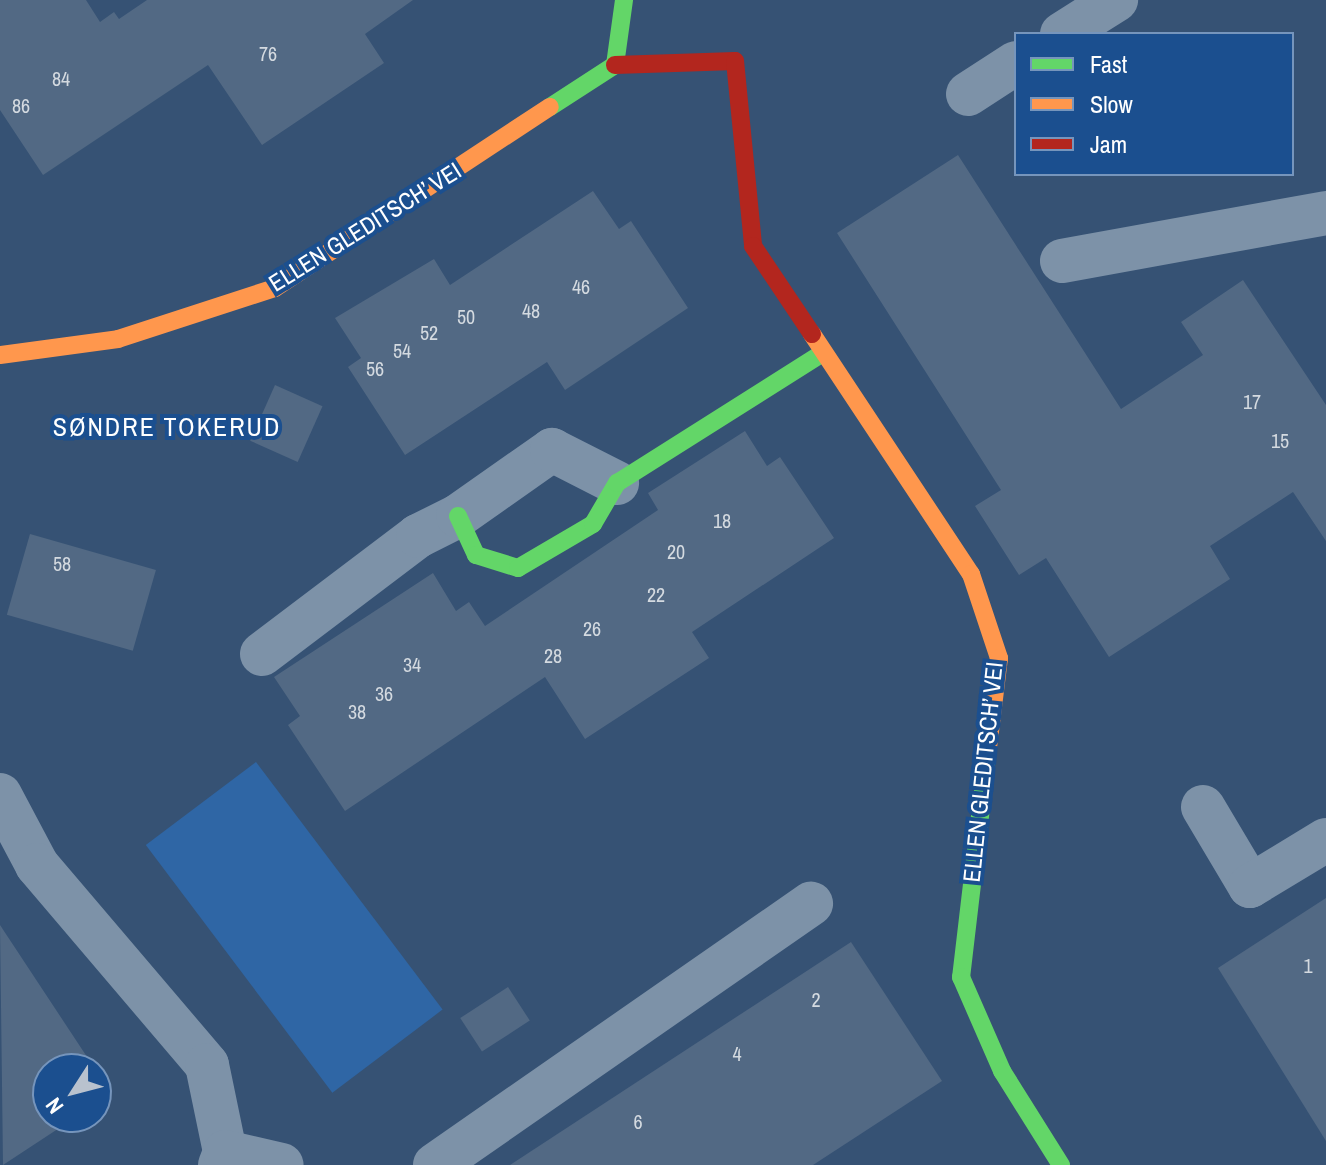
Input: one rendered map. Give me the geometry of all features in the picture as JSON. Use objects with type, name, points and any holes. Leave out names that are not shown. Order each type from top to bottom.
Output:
[{"type":"street","points":[[615,65],[624,0]]},
{"type":"street","points":[[1065,32],[1116,0]]},
{"type":"street","name":"ELLEN GLEDITSCH’ VEI","points":[[0,355],[118,339],[275,288],[615,65],[735,61],[753,246],[971,574],[999,658],[961,977],[1002,1071],[1061,1165]]},
{"type":"street","points":[[968,94],[1014,64]]},
{"type":"street","points":[[1062,261],[1326,213]]},
{"type":"street","points":[[458,516],[476,555],[518,568],[593,524],[617,483],[823,353]]},
{"type":"street","points":[[262,654],[418,536],[458,516],[552,450],[617,483]]},
{"type":"street","points":[[0,795],[37,865],[207,1065],[223,1159],[282,1165]]},
{"type":"street","points":[[1203,807],[1250,886],[1326,840]]},
{"type":"street","points":[[435,1165],[811,904]]},
{"type":"shaded area","points":[[256,762],[443,1010],[332,1093],[146,845]]},
{"type":"building","points":[[0,0],[86,0],[100,22],[114,12],[119,19],[147,0],[413,0],[365,34],[384,63],[262,145],[208,65],[43,175],[0,110]]},
{"type":"building","points":[[958,155],[1121,409],[1203,355],[1181,322],[1243,280],[1326,405],[1326,541],[1293,492],[1210,546],[1230,579],[1109,657],[1046,558],[1019,575],[975,506],[1001,490],[837,233]]},
{"type":"building","points":[[593,191],[619,229],[631,221],[688,308],[565,390],[547,362],[405,455],[348,367],[361,358],[335,318],[434,259],[450,285]]},
{"type":"building","points":[[275,385],[323,406],[298,462],[250,441]]},
{"type":"building","points":[[745,431],[767,466],[780,457],[834,538],[692,632],[709,658],[585,739],[545,677],[345,811],[288,725],[300,716],[274,677],[433,573],[456,611],[469,602],[485,626],[658,510],[648,493]]},
{"type":"building","points":[[30,534],[156,570],[133,651],[7,615]]},
{"type":"building","points":[[1326,898],[1326,1141],[1218,968]]},
{"type":"building","points":[[0,925],[84,1053],[32,1053],[32,1133],[52,1133],[3,1165]]},
{"type":"building","points":[[851,942],[942,1081],[813,1165],[510,1165]]},
{"type":"building","points":[[508,987],[530,1021],[482,1052],[460,1018]]},
{"type":"traffic: fast","points":[[550,107],[615,65],[624,0]]},
{"type":"traffic: fast","points":[[458,516],[476,555],[518,568],[593,524],[617,483],[823,353]]},
{"type":"traffic: fast","points":[[988,748],[961,977],[1002,1071],[1061,1165]]},
{"type":"traffic: slow","points":[[0,355],[118,339],[275,288],[550,107]]},
{"type":"traffic: slow","points":[[812,334],[971,574],[999,658],[988,748]]},
{"type":"traffic: jam","points":[[615,65],[735,61],[753,246],[812,334]]},
{"type":"district","name":"SØNDRE TOKERUD","points":[[167,427]]}]
